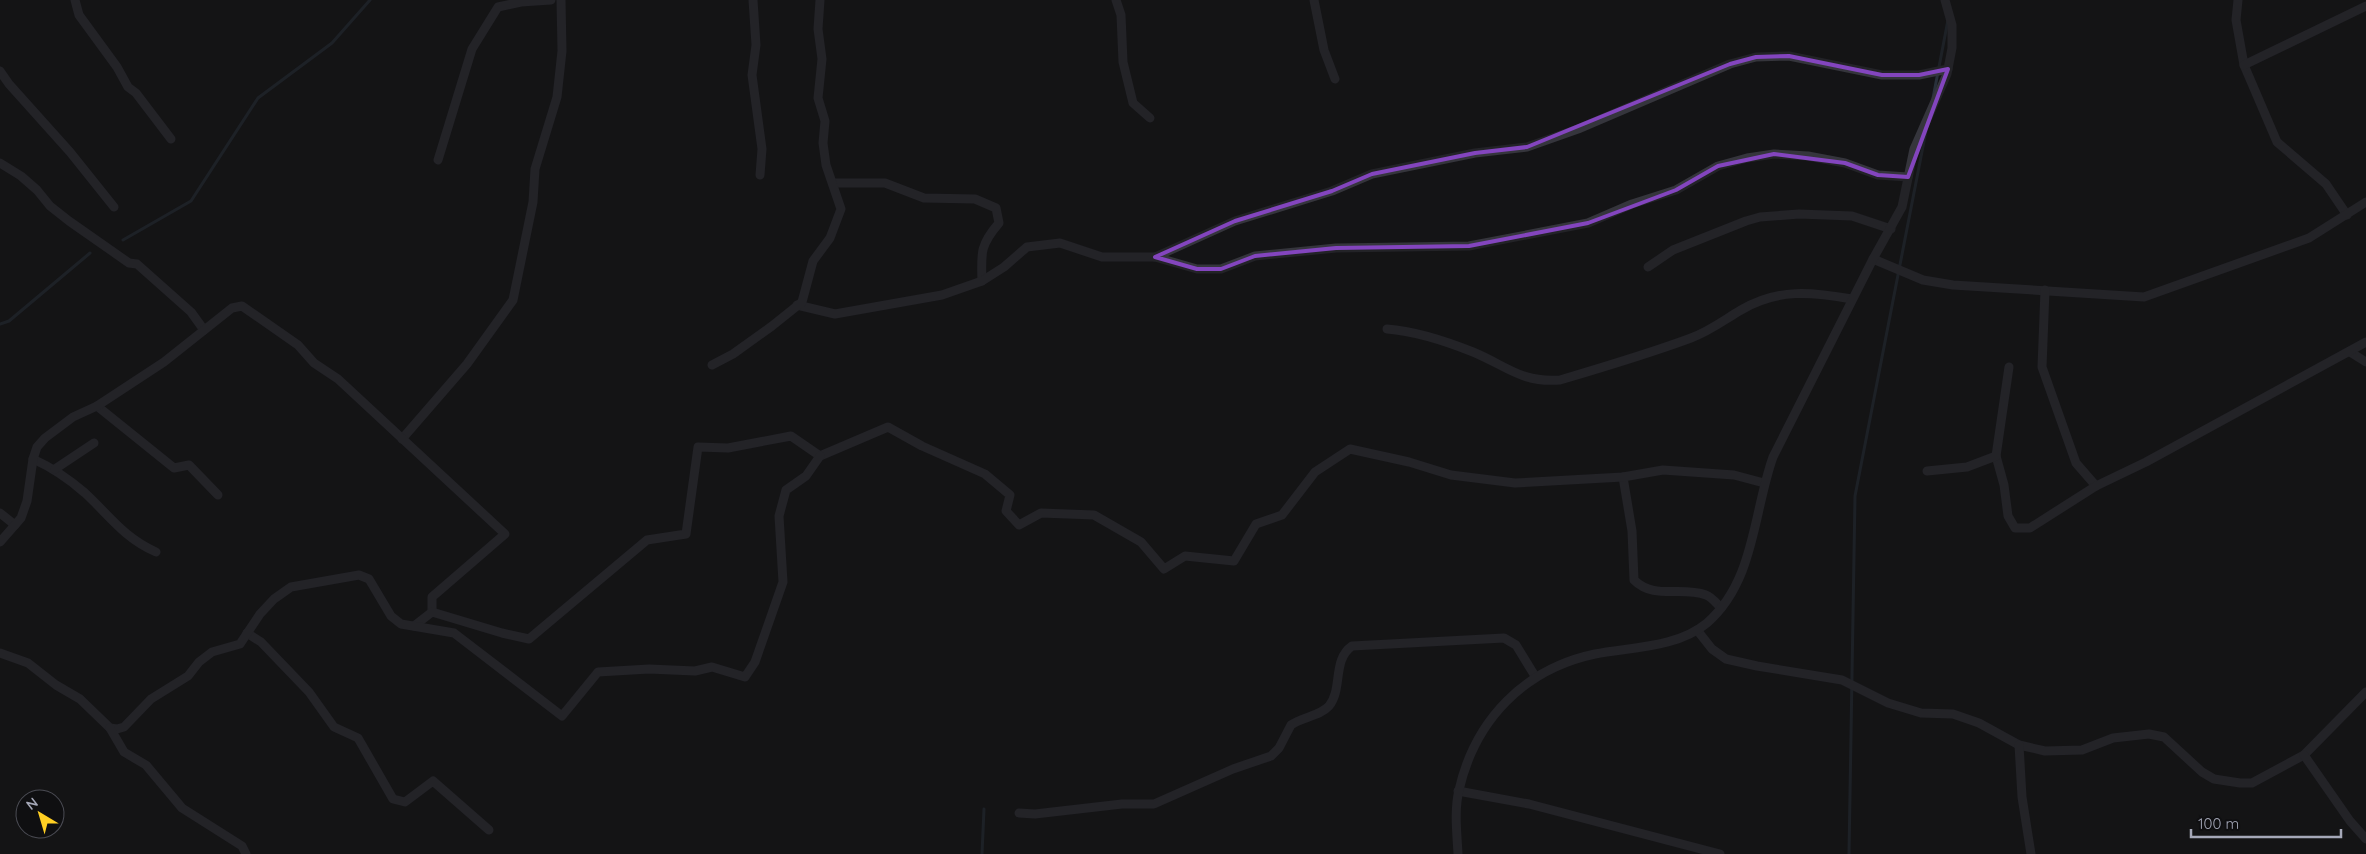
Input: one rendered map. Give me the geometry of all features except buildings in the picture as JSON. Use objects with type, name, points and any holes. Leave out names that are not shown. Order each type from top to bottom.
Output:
[{"type":"street","points":[[75,0],[79,15],[117,67],[128,87],[136,93],[171,139]]},
{"type":"street","points":[[438,160],[472,49],[498,7],[521,2],[552,0]]},
{"type":"street","points":[[402,439],[467,364],[513,300],[533,202],[535,169],[557,97],[562,51],[561,0]]},
{"type":"street","points":[[753,0],[756,45],[752,75],[762,149],[760,175]]},
{"type":"street","points":[[712,365],[733,354],[802,302],[813,261],[830,238],[841,209],[826,165],[823,143],[825,121],[818,98],[822,58],[818,29],[820,0]]},
{"type":"street","points":[[1116,0],[1121,15],[1123,62],[1133,103],[1150,118]]},
{"type":"street","points":[[1314,0],[1324,50],[1335,79]]},
{"type":"street","points":[[1458,854],[1458,791],[1471,751],[1503,703],[1535,676],[1560,665],[1593,655],[1665,642],[1696,630],[1706,624],[1721,608],[1746,565],[1752,545],[1764,483],[1773,458],[1852,299],[1902,207],[1914,149],[1948,69],[1952,48],[1952,25],[1945,0]]},
{"type":"street","points":[[2238,0],[2236,20],[2244,65],[2277,142],[2326,184],[2347,215]]},
{"type":"street","points":[[2244,65],[2366,6]]},
{"type":"street","points":[[1156,257],[1235,221],[1332,191],[1372,174],[1475,153],[1527,147],[1578,129],[1730,64],[1756,57],[1788,56],[1882,75],[1919,75],[1948,69]]},
{"type":"street","points":[[0,71],[9,84],[70,152],[114,207]]},
{"type":"street","points":[[797,306],[835,314],[942,295],[982,281],[1004,267],[1027,247],[1060,243],[1102,257],[1156,257],[1197,268],[1221,269],[1255,256],[1336,248],[1469,246],[1588,223],[1632,204],[1676,190],[1718,166],[1747,158],[1774,154],[1808,156],[1845,163],[1878,174],[1908,177]]},
{"type":"street","points":[[0,163],[21,176],[37,190],[50,206],[69,221],[129,263],[137,264],[191,312],[204,330]]},
{"type":"street","points":[[834,184],[885,183],[924,198],[975,199],[996,208],[999,223],[985,239],[981,260],[982,281]]},
{"type":"street","points":[[1873,259],[1923,280],[1953,285],[2144,297],[2310,238],[2366,202]]},
{"type":"street","points":[[1648,267],[1673,250],[1760,217],[1799,214],[1852,216],[1891,230]]},
{"type":"street","points":[[2046,290],[2042,367],[2076,463],[2096,486]]},
{"type":"street","points":[[1387,329],[1402,330],[1472,352],[1530,379],[1543,381],[1560,380],[1694,338],[1760,301],[1796,292],[1818,293],[1852,299]]},
{"type":"street","points":[[0,542],[21,518],[27,501],[33,459],[38,447],[46,438],[73,417],[97,406],[164,362],[232,308],[242,306],[298,345],[314,363],[338,379],[505,534],[432,597],[432,612]]},
{"type":"street","points":[[2008,367],[1996,456],[2004,485],[2008,516],[2015,528],[2030,528],[2096,486],[2146,462],[2366,342]]},
{"type":"street","points":[[2350,352],[2366,362]]},
{"type":"street","points":[[97,406],[174,468],[189,465],[218,495]]},
{"type":"street","points":[[110,728],[124,727],[151,699],[188,676],[199,662],[212,652],[240,644],[274,599],[291,587],[359,575],[369,579],[391,616],[401,624],[454,633],[562,716],[598,672],[649,669],[695,670],[712,667],[745,677],[755,662],[783,582],[779,516],[786,490],[806,476],[820,456],[888,426],[922,446],[985,474],[1010,495],[1006,511],[1019,525],[1041,513],[1094,515],[1141,542],[1164,569],[1185,556],[1234,561],[1256,524],[1282,515],[1315,472],[1350,449],[1409,462],[1450,475],[1515,483],[1623,477],[1663,470],[1734,475],[1764,483]]},
{"type":"street","points":[[432,612],[529,639],[647,540],[686,534],[698,446],[728,448],[791,436],[820,456]]},
{"type":"street","points":[[55,470],[94,443]]},
{"type":"street","points":[[1928,471],[1968,467],[1996,456]]},
{"type":"street","points":[[33,459],[55,470],[86,494],[127,536],[156,552]]},
{"type":"street","points":[[1623,477],[1632,531],[1634,580],[1641,587],[1651,592],[1675,591],[1708,596],[1721,608]]},
{"type":"street","points":[[0,513],[15,525]]},
{"type":"street","points":[[414,626],[432,612]]},
{"type":"street","points":[[1696,630],[1712,649],[1726,659],[1842,680],[1888,703],[1921,713],[1953,714],[1979,723],[2019,746],[2045,750],[2082,750],[2113,738],[2149,734],[2164,737],[2202,772],[2214,779],[2240,783],[2252,783],[2304,755],[2366,692]]},
{"type":"street","points":[[248,632],[261,642],[309,692],[334,727],[358,738],[393,799],[405,802],[433,781],[489,830]]},
{"type":"street","points":[[1019,813],[1036,814],[1122,804],[1154,804],[1234,768],[1271,756],[1279,748],[1287,729],[1291,725],[1321,712],[1332,702],[1342,655],[1352,646],[1504,638],[1516,645],[1535,676]]},
{"type":"street","points":[[0,653],[28,662],[56,685],[80,699],[110,728],[124,752],[146,765],[182,808],[244,850]]},
{"type":"street","points":[[2019,746],[2022,797],[2031,854]]},
{"type":"street","points":[[2304,755],[2350,821],[2366,839]]},
{"type":"street","points":[[1458,791],[1530,804],[1720,854]]},
{"type":"street","points":[[234,854],[244,850]]},
{"type":"highlighted area","points":[[1789,56],[1882,75],[1919,75],[1948,69],[1908,177],[1878,175],[1845,163],[1774,154],[1718,166],[1676,190],[1588,223],[1469,246],[1336,248],[1255,256],[1221,269],[1197,269],[1155,257],[1235,221],[1332,191],[1372,174],[1475,153],[1527,147],[1730,64],[1756,57]]},
{"type":"waterway","points":[[123,240],[191,201],[258,98],[332,43],[370,0]]},
{"type":"waterway","points":[[1933,98],[1948,20]]},
{"type":"waterway","points":[[1849,854],[1855,496],[1926,131]]},
{"type":"waterway","points":[[0,324],[9,321],[90,253]]},
{"type":"waterway","points":[[982,854],[984,809]]}]
